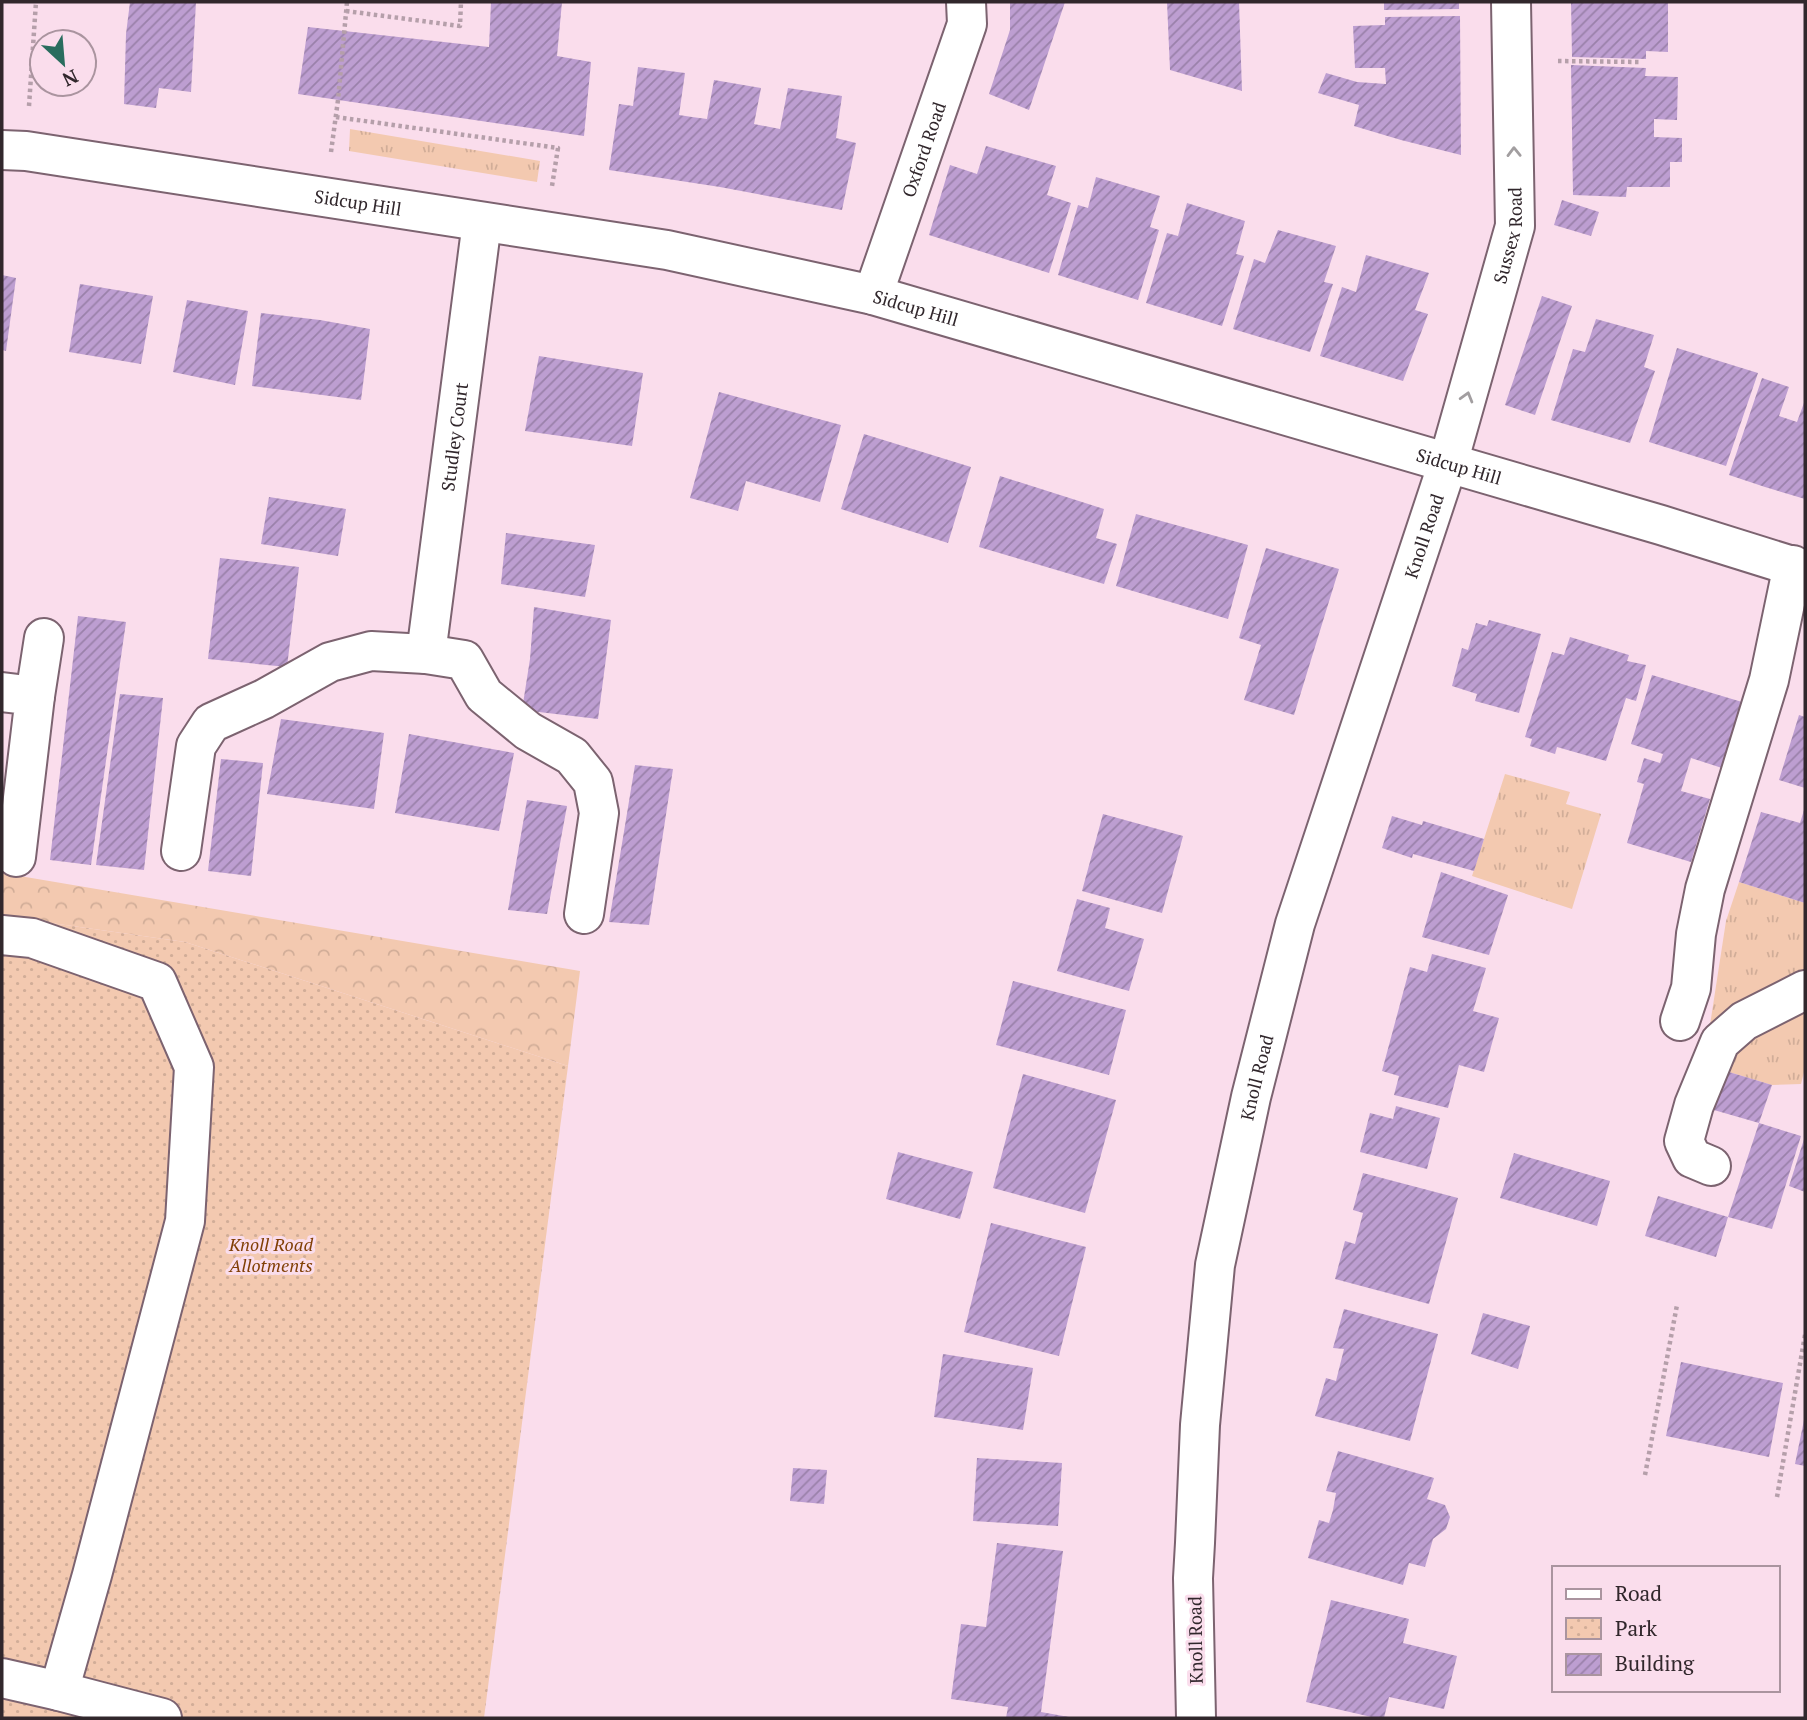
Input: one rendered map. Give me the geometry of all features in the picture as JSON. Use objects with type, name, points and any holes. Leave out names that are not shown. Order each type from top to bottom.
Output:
[{"type":"street","name":"Oxford Road","points":[[873,295],[967,24],[966,2]]},
{"type":"street","name":"Sussex Road","points":[[1448,463],[1515,226],[1511,2]]},
{"type":"street","name":"Sidcup Hill","points":[[14,150],[667,250],[873,295],[1799,567]]},
{"type":"street","name":"Studley Court","points":[[426,654],[482,222]]},
{"type":"street","name":"Knoll Road","points":[[1196,1718],[1193,1578],[1200,1437],[1214,1265],[1251,1097],[1295,924],[1448,463]]},
{"type":"street","points":[[1680,1021],[1691,988],[1696,934],[1705,889],[1769,680],[1799,567]]},
{"type":"street","points":[[16,857],[18,694],[44,638]]},
{"type":"street","points":[[181,851],[195,746],[211,723],[264,699],[330,662],[371,651],[426,654],[464,660],[484,695],[528,731],[572,756],[593,782],[599,813],[584,914]]},
{"type":"street","points":[[2,934],[32,938],[158,982],[194,1067],[185,1221],[59,1691]]},
{"type":"street","points":[[1711,1166],[1692,1158],[1684,1141],[1694,1105],[1720,1042],[1744,1021],[1805,990]]},
{"type":"street","points":[[2,1678],[162,1718]]},
{"type":"path","points":[[14,150],[36,2]]},
{"type":"path","points":[[324,198],[336,117],[347,2]]},
{"type":"path","points":[[346,11],[460,26],[461,2]]},
{"type":"path","points":[[1512,64],[1573,60],[1641,62]]},
{"type":"path","points":[[336,117],[558,148],[545,232]]},
{"type":"path","points":[[1644,1475],[1676,1305]]},
{"type":"path","points":[[1777,1497],[1805,1335]]},
{"type":"green space","points":[[350,129],[540,161],[537,182],[349,151]]},
{"type":"green space","points":[[1505,774],[1570,792],[1566,804],[1601,814],[1572,909],[1472,876]]},
{"type":"green space","points":[[2,873],[580,971],[568,1066],[185,942],[2,916]]},
{"type":"green space","points":[[1739,882],[1805,903],[1805,978],[1710,1025],[1726,921]]},
{"type":"green space","name":"Knoll Road Allotments","points":[[2,916],[185,942],[568,1066],[484,1718],[2,1718]]},
{"type":"green space","points":[[1805,1004],[1805,1068],[1801,1084],[1772,1085],[1719,1069],[1745,1036]]},
{"type":"building","points":[[130,2],[196,2],[191,92],[159,88],[156,108],[124,104],[126,34]]},
{"type":"building","points":[[491,2],[562,2],[557,56],[591,62],[584,136],[298,94],[308,27],[489,47]]},
{"type":"building","points":[[1010,2],[1065,2],[1029,110],[989,94],[1010,30]]},
{"type":"building","points":[[1167,2],[1239,2],[1242,91],[1170,70]]},
{"type":"building","points":[[1384,2],[1459,2],[1459,9],[1384,10]]},
{"type":"building","points":[[1571,2],[1668,3],[1668,52],[1646,51],[1646,59],[1572,57]]},
{"type":"building","points":[[1460,16],[1461,155],[1354,126],[1359,105],[1318,93],[1326,73],[1357,82],[1386,84],[1385,68],[1355,68],[1353,26],[1385,25],[1385,17]]},
{"type":"building","points":[[1571,65],[1646,68],[1645,76],[1678,77],[1677,120],[1654,119],[1654,137],[1682,138],[1682,162],[1670,162],[1670,187],[1627,187],[1626,197],[1573,195]]},
{"type":"building","points":[[638,67],[685,73],[679,115],[692,117],[707,119],[714,80],[761,88],[754,124],[780,129],[788,88],[842,96],[836,138],[856,143],[842,210],[609,170],[619,104],[633,106]]},
{"type":"building","points":[[986,146],[1056,166],[1047,195],[1071,203],[1049,273],[929,235],[950,165],[977,174]]},
{"type":"building","points":[[1096,177],[1160,196],[1150,227],[1159,230],[1138,300],[1058,275],[1078,205],[1088,208]]},
{"type":"building","points":[[1562,200],[1599,212],[1591,236],[1554,225]]},
{"type":"building","points":[[1187,203],[1245,221],[1236,254],[1244,256],[1222,326],[1146,303],[1167,233],[1178,236]]},
{"type":"building","points":[[1278,230],[1336,246],[1324,282],[1333,284],[1310,352],[1233,329],[1254,259],[1265,263]]},
{"type":"building","points":[[1366,255],[1429,273],[1415,310],[1428,314],[1403,381],[1320,356],[1342,287],[1356,292]]},
{"type":"building","points":[[2,275],[16,278],[6,351],[2,350]]},
{"type":"building","points":[[80,284],[153,296],[141,364],[69,352]]},
{"type":"building","points":[[1542,296],[1572,306],[1535,415],[1505,405]]},
{"type":"building","points":[[187,300],[248,311],[235,385],[173,372]]},
{"type":"building","points":[[261,313],[370,329],[361,400],[252,386]]},
{"type":"building","points":[[1596,319],[1654,335],[1644,367],[1655,371],[1630,443],[1551,420],[1573,349],[1585,352]]},
{"type":"building","points":[[1677,348],[1758,373],[1726,466],[1649,442]]},
{"type":"building","points":[[539,356],[643,373],[632,446],[525,431]]},
{"type":"building","points":[[1762,378],[1789,387],[1779,416],[1797,422],[1805,400],[1805,499],[1729,475]]},
{"type":"building","points":[[719,392],[841,425],[820,502],[746,481],[738,511],[690,498]]},
{"type":"building","points":[[864,434],[971,467],[948,543],[841,509]]},
{"type":"building","points":[[1000,476],[1104,509],[1096,538],[1117,544],[1104,584],[979,547]]},
{"type":"building","points":[[269,497],[346,509],[338,556],[261,544]]},
{"type":"building","points":[[1136,514],[1248,545],[1228,619],[1116,586]]},
{"type":"building","points":[[506,533],[595,545],[585,597],[501,584]]},
{"type":"building","points":[[1266,548],[1339,569],[1294,715],[1244,700],[1261,645],[1239,638]]},
{"type":"building","points":[[220,558],[299,567],[287,667],[208,659]]},
{"type":"building","points":[[534,607],[611,620],[598,719],[522,710]]},
{"type":"building","points":[[78,616],[126,622],[91,865],[50,860]]},
{"type":"building","points":[[1489,620],[1541,634],[1519,713],[1475,701],[1477,694],[1452,686],[1462,648],[1468,650],[1476,623],[1487,626]]},
{"type":"building","points":[[1570,637],[1629,655],[1627,661],[1646,665],[1636,701],[1626,698],[1606,761],[1557,747],[1555,754],[1530,746],[1532,739],[1525,737],[1552,652],[1564,655]]},
{"type":"building","points":[[1652,675],[1742,702],[1722,768],[1691,758],[1681,791],[1710,799],[1691,862],[1627,843],[1644,784],[1637,782],[1644,758],[1660,763],[1663,754],[1631,744]]},
{"type":"building","points":[[120,694],[163,698],[144,870],[96,865]]},
{"type":"building","points":[[1799,715],[1805,717],[1805,788],[1779,780]]},
{"type":"building","points":[[281,719],[384,733],[374,809],[267,794]]},
{"type":"building","points":[[409,734],[514,753],[499,831],[395,813]]},
{"type":"building","points":[[221,759],[263,763],[251,876],[208,871]]},
{"type":"building","points":[[635,765],[673,769],[649,925],[609,922]]},
{"type":"building","points":[[527,800],[567,806],[547,914],[508,910]]},
{"type":"building","points":[[1805,807],[1805,903],[1739,882],[1761,812],[1800,823]]},
{"type":"building","points":[[1103,814],[1183,836],[1162,913],[1082,891]]},
{"type":"building","points":[[1392,816],[1422,825],[1423,821],[1484,839],[1474,871],[1413,854],[1412,858],[1382,848]]},
{"type":"building","points":[[1441,872],[1508,895],[1489,955],[1422,937]]},
{"type":"building","points":[[1077,899],[1110,908],[1105,928],[1144,939],[1129,991],[1057,971]]},
{"type":"building","points":[[1432,954],[1486,968],[1473,1011],[1499,1018],[1484,1072],[1459,1065],[1448,1108],[1394,1095],[1399,1076],[1382,1071],[1410,967],[1427,972]]},
{"type":"building","points":[[1013,981],[1126,1010],[1109,1075],[996,1045]]},
{"type":"building","points":[[1719,1069],[1772,1085],[1759,1123],[1707,1108]]},
{"type":"building","points":[[1023,1074],[1116,1100],[1085,1213],[993,1188]]},
{"type":"building","points":[[1396,1106],[1440,1118],[1427,1169],[1360,1152],[1370,1113],[1393,1119]]},
{"type":"building","points":[[1759,1123],[1801,1136],[1772,1229],[1728,1217]]},
{"type":"building","points":[[1805,1136],[1805,1192],[1789,1186]]},
{"type":"building","points":[[898,1152],[973,1172],[960,1219],[886,1199]]},
{"type":"building","points":[[1514,1153],[1610,1181],[1597,1226],[1500,1198]]},
{"type":"building","points":[[1363,1173],[1458,1198],[1429,1304],[1335,1279],[1345,1241],[1355,1244],[1363,1213],[1353,1210]]},
{"type":"building","points":[[1658,1196],[1728,1217],[1716,1257],[1645,1236]]},
{"type":"building","points":[[991,1223],[1086,1247],[1059,1356],[964,1332]]},
{"type":"building","points":[[1344,1309],[1438,1334],[1410,1441],[1315,1416],[1326,1378],[1336,1381],[1344,1349],[1333,1348]]},
{"type":"building","points":[[1483,1313],[1530,1326],[1518,1369],[1471,1354]]},
{"type":"building","points":[[943,1354],[1033,1368],[1023,1430],[934,1417]]},
{"type":"building","points":[[1681,1362],[1783,1383],[1769,1457],[1666,1436]]},
{"type":"building","points":[[1805,1420],[1805,1466],[1795,1464]]},
{"type":"building","points":[[1338,1451],[1434,1478],[1427,1499],[1445,1505],[1450,1517],[1446,1529],[1433,1539],[1425,1567],[1409,1563],[1403,1585],[1308,1558],[1319,1520],[1329,1523],[1333,1510],[1336,1493],[1326,1491]]},
{"type":"building","points":[[977,1458],[1062,1463],[1058,1526],[973,1521]]},
{"type":"building","points":[[793,1468],[827,1470],[824,1504],[790,1501]]},
{"type":"building","points":[[997,1543],[1063,1551],[1041,1712],[1068,1718],[1006,1718],[1008,1707],[951,1699],[961,1624],[986,1627]]},
{"type":"building","points":[[1331,1600],[1409,1619],[1403,1643],[1457,1656],[1444,1709],[1389,1697],[1384,1718],[1376,1718],[1306,1702]]}]
